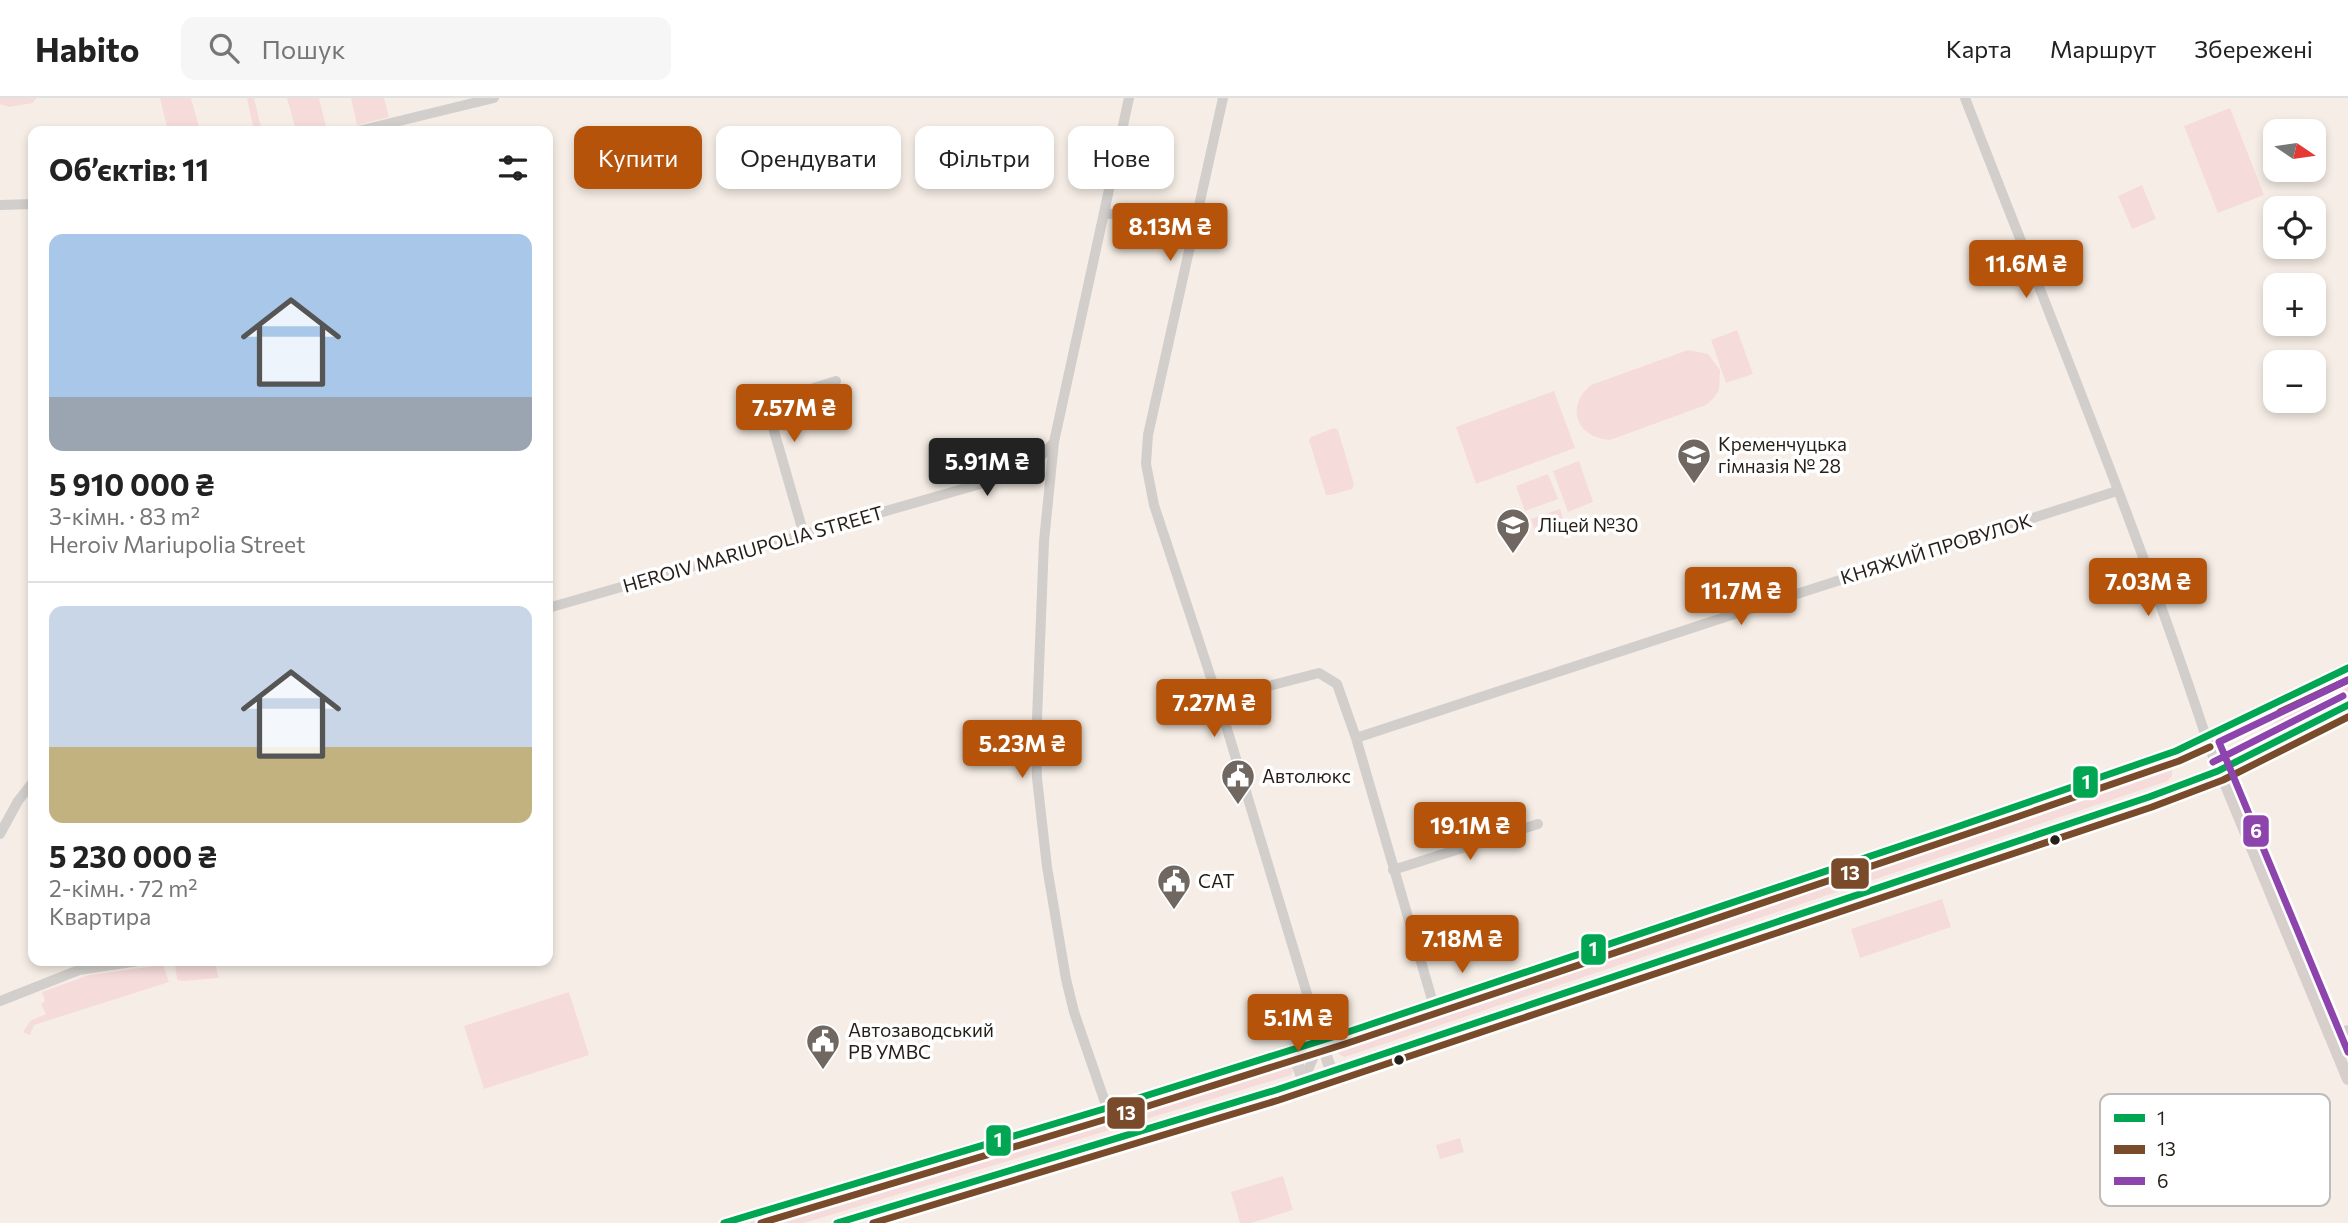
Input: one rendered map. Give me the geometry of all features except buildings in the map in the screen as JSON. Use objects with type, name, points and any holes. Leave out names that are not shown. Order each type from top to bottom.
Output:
[{"type":"main road","points":[[724,1223],[1107,1108],[1321,1040],[2176,751],[2348,668]]},
{"type":"main road","points":[[837,1223],[1303,1081],[2149,797],[2218,771],[2348,705]]},
{"type":"main road","points":[[2206,737],[2348,1079]]},
{"type":"main road","points":[[1321,1040],[1331,1071]]},
{"type":"main road","points":[[1293,1049],[1303,1081]]},
{"type":"street","points":[[379,126],[494,98]]},
{"type":"street","points":[[1107,1108],[1074,1012],[1066,979],[1047,867],[1037,778],[1036,731],[1043,553],[1054,442],[1129,98]]},
{"type":"street","points":[[1223,98],[1147,435],[1146,464],[1154,505],[1219,699],[1321,1040],[1303,1081]]},
{"type":"street","points":[[1969,99],[2173,640],[2206,737]]},
{"type":"street","points":[[0,205],[28,204]]},
{"type":"street","points":[[1104,214],[1151,214],[1194,226]]},
{"type":"street","points":[[804,535],[766,403],[836,381]]},
{"type":"street","name":"HEROIV MARIUPOLIA STREET","points":[[553,607],[1020,471],[1037,462],[1054,442]]},
{"type":"street","name":"КНЯЖИЙ ПРОВУЛОК","points":[[1356,738],[1866,570],[2117,491]]},
{"type":"street","points":[[1219,699],[1319,674],[1336,684],[1356,738],[1433,1003]]},
{"type":"street","points":[[0,834],[28,788]]},
{"type":"street","points":[[1393,870],[1538,824]]},
{"type":"street","points":[[0,1001],[79,970],[105,966]]},
{"type":"street","points":[[2330,1036],[2348,1030]]},
{"type":"shaded area","points":[[0,98],[36,98],[33,103],[9,107],[0,104]]},
{"type":"shaded area","points":[[160,98],[191,98],[199,126],[167,126]]},
{"type":"shaded area","points":[[247,98],[254,98],[261,126],[253,126]]},
{"type":"shaded area","points":[[287,98],[319,98],[326,126],[295,126]]},
{"type":"shaded area","points":[[351,98],[384,98],[389,117],[357,125]]},
{"type":"shaded area","points":[[2230,108],[2264,195],[2218,213],[2184,126]]},
{"type":"shaded area","points":[[2142,185],[2156,219],[2132,229],[2118,196]]},
{"type":"shaded area","points":[[1737,330],[1753,374],[1726,383],[1711,340]]},
{"type":"shaded area","points":[[1688,350],[1708,354],[1720,370],[1719,390],[1706,405],[1610,440],[1589,434],[1582,427],[1578,420],[1578,402],[1591,385]]},
{"type":"shaded area","points":[[1554,391],[1575,448],[1476,484],[1456,427]]},
{"type":"shaded area","points":[[1334,428],[1338,430],[1354,484],[1352,489],[1326,495],[1309,440]]},
{"type":"shaded area","points":[[1579,461],[1593,502],[1568,512],[1553,471]]},
{"type":"shaded area","points":[[1548,474],[1558,499],[1525,511],[1516,486]]},
{"type":"shaded area","points":[[1560,509],[1564,522],[1535,532],[1531,519]]},
{"type":"shaded area","points":[[2348,676],[2348,695],[2283,727],[2273,722],[2275,711]]},
{"type":"shaded area","points":[[2164,764],[2172,770],[2168,781],[1345,1057],[1336,1051],[1341,1041]]},
{"type":"shaded area","points":[[1942,899],[1951,927],[1860,958],[1851,929]]},
{"type":"shaded area","points":[[163,966],[169,982],[34,1025],[30,1035],[23,1032],[30,1021],[46,1014],[41,1004],[45,1001],[42,992],[89,975]]},
{"type":"shaded area","points":[[175,966],[215,966],[219,978],[183,981],[177,980]]},
{"type":"shaded area","points":[[569,992],[589,1055],[484,1089],[464,1026]]},
{"type":"shaded area","points":[[1286,1058],[1292,1061],[1294,1070],[1291,1075],[804,1223],[748,1223]]},
{"type":"shaded area","points":[[1460,1138],[1464,1152],[1440,1159],[1436,1145]]},
{"type":"shaded area","points":[[1283,1176],[1293,1210],[1251,1223],[1240,1223],[1231,1192]]},
{"type":"transit line","name":"1","points":[[724,1223],[1342,1034],[1951,829],[2176,751],[2348,668]]},
{"type":"transit line","name":"13","points":[[2280,712],[2348,680]]},
{"type":"transit line","name":"6","points":[[2348,680],[2219,742],[2348,1052]]},
{"type":"transit line","name":"6","points":[[2213,762],[2343,696]]},
{"type":"transit line","name":"1","points":[[837,1223],[1276,1090],[2149,797],[2218,771],[2348,705]]},
{"type":"transit line","name":"13","points":[[873,1223],[1279,1100],[2152,807],[2223,780],[2348,717]]},
{"type":"transit line","name":"13","points":[[761,1223],[1345,1044],[2017,817],[2179,761],[2210,747]]},
{"type":"place","name":"Кременчуцька гімназія № 28","points":[[1694,485]]},
{"type":"place","name":"Ліцей №30","points":[[1513,555]]},
{"type":"place","name":"Автолюкс","points":[[1238,806]]},
{"type":"place","name":"САТ","points":[[1174,911]]},
{"type":"place","name":"Автозаводський РВ УМВС","points":[[823,1071]]}]
